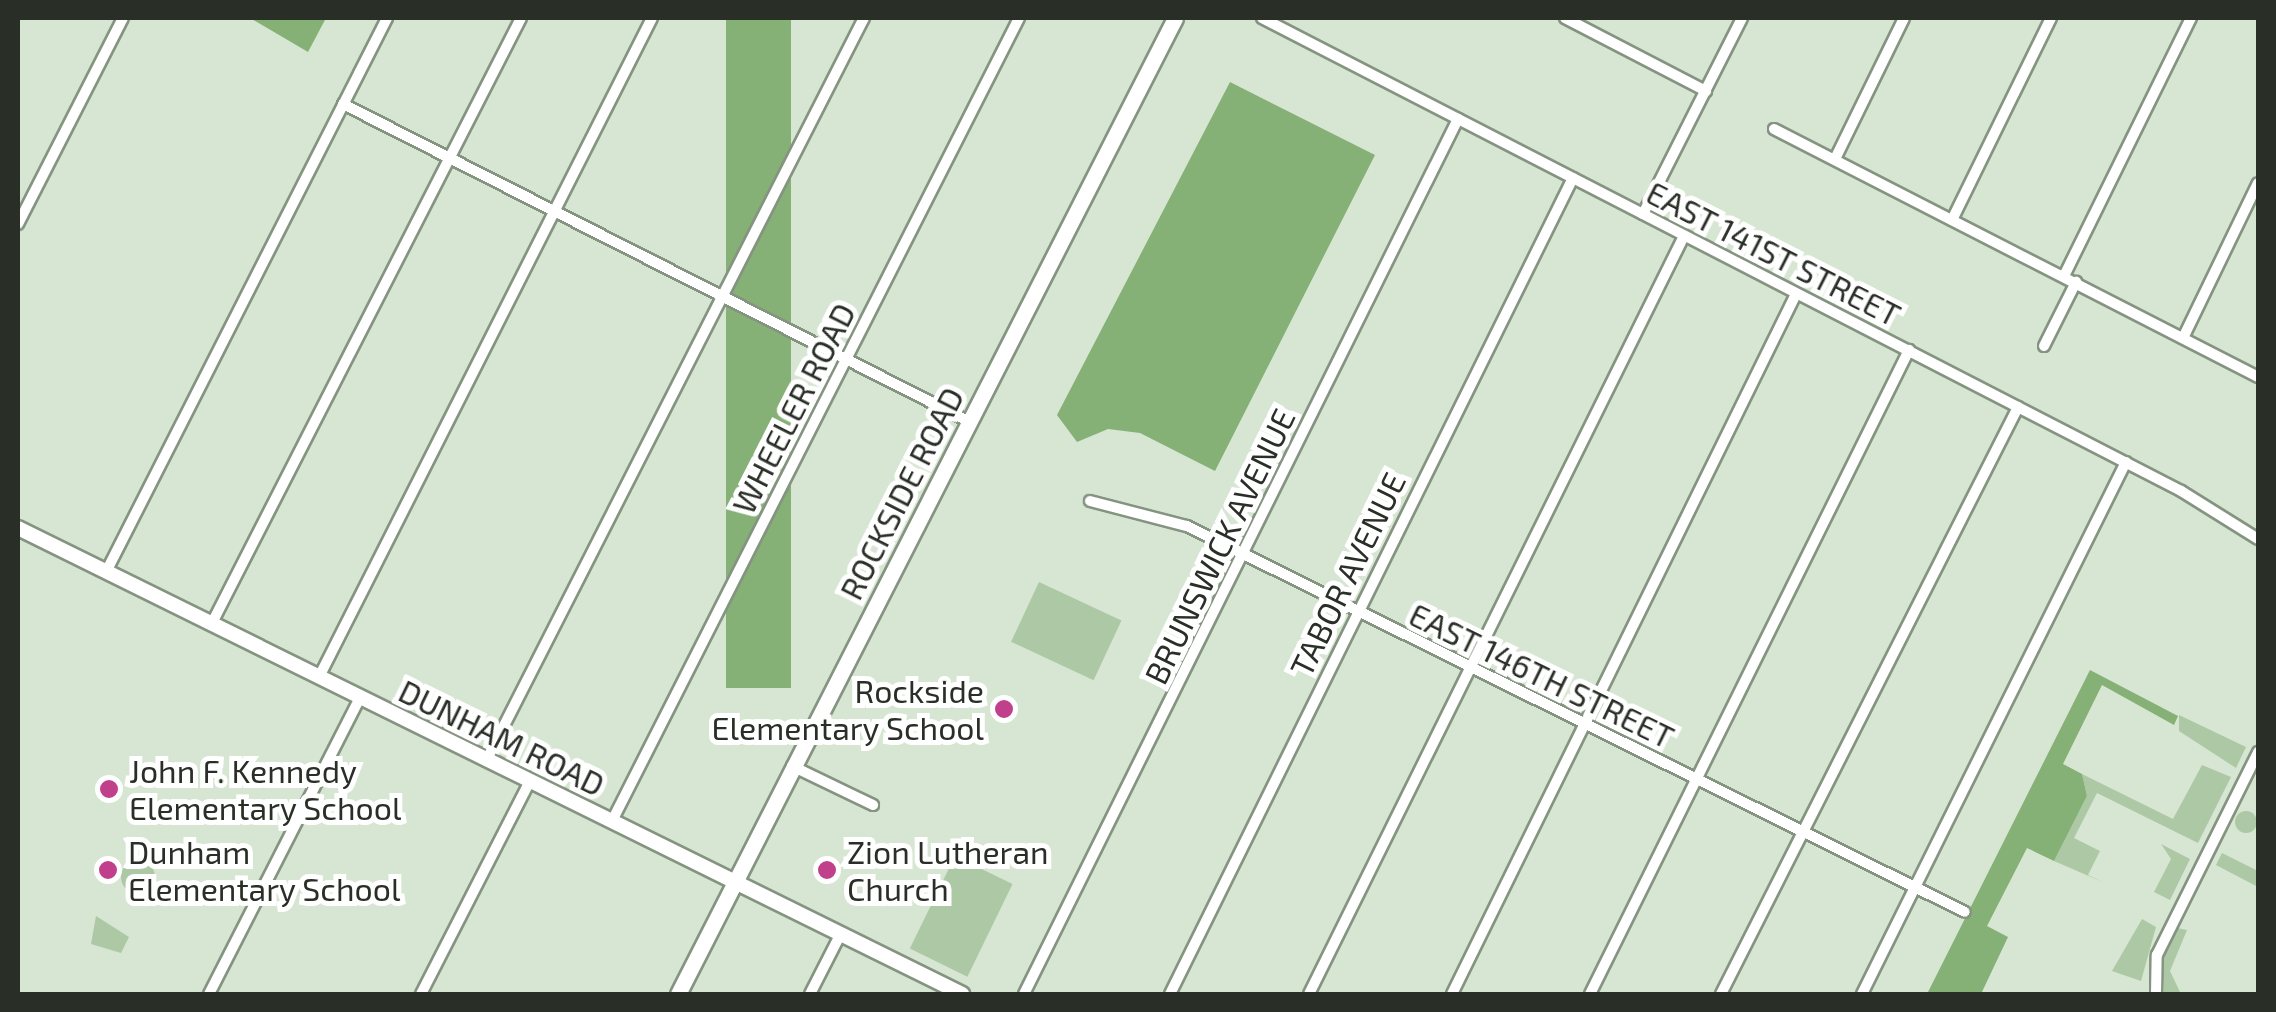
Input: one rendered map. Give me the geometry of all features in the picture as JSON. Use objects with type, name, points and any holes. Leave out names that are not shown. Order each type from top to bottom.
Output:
[{"type":"main road","name":"ROCKSIDE ROAD","points":[[678,994],[1176,18]]},
{"type":"street","points":[[18,224],[123,18]]},
{"type":"street","points":[[106,572],[388,18]]},
{"type":"street","points":[[212,623],[520,18]]},
{"type":"street","points":[[319,677],[652,18]]},
{"type":"street","points":[[486,761],[864,18]]},
{"type":"street","name":"WHEELER ROAD","points":[[612,821],[1019,18]]},
{"type":"street","name":"EAST 141ST STREET","points":[[1262,18],[2126,462],[2258,539]]},
{"type":"street","points":[[1565,18],[1706,91]]},
{"type":"street","points":[[1643,214],[1742,18]]},
{"type":"street","points":[[1834,160],[1904,18]]},
{"type":"street","points":[[1952,220],[2051,18]]},
{"type":"street","points":[[2064,276],[2191,18]]},
{"type":"street","points":[[343,104],[968,421]]},
{"type":"street","name":"BRUNSWICK AVENUE","points":[[1024,994],[1458,119]]},
{"type":"street","points":[[1774,128],[2258,377]]},
{"type":"street","name":"TABOR AVENUE","points":[[1170,994],[1356,610],[1573,178]]},
{"type":"street","points":[[2183,338],[2258,184]]},
{"type":"street","points":[[1310,994],[1684,236]]},
{"type":"street","points":[[2044,346],[2076,282]]},
{"type":"street","points":[[1452,994],[1796,294]]},
{"type":"street","points":[[1590,994],[1909,350]]},
{"type":"street","points":[[1721,994],[1806,834],[2018,406]]},
{"type":"street","points":[[1862,994],[2126,462]]},
{"type":"street","name":"EAST 146TH STREET","points":[[1090,501],[1187,526],[1965,912]]},
{"type":"street","name":"DUNHAM ROAD","points":[[18,528],[736,882],[939,990],[962,994]]},
{"type":"street","points":[[209,994],[360,698]]},
{"type":"street","points":[[2156,994],[2156,955],[2258,752]]},
{"type":"street","points":[[792,766],[873,805]]},
{"type":"street","points":[[422,994],[530,781]]},
{"type":"street","points":[[810,994],[840,935]]},
{"type":"green space","points":[[250,18],[326,18],[308,52]]},
{"type":"green space","points":[[726,18],[791,18],[791,688],[726,688]]},
{"type":"green space","points":[[1230,82],[1375,155],[1215,471],[1140,433],[1108,429],[1077,442],[1057,415]]},
{"type":"green space","points":[[1039,582],[1121,620],[1094,680],[1011,642]]},
{"type":"green space","points":[[2090,670],[2178,716],[2174,725],[2102,685],[2063,764],[2082,774],[2087,796],[2054,861],[2027,848],[1987,926],[2008,937],[1981,994],[1927,994]]},
{"type":"green space","points":[[2179,715],[2246,747],[2236,768],[2179,731]]},
{"type":"green space","points":[[2202,765],[2231,777],[2198,843],[2097,793],[2074,838],[2100,851],[2088,875],[2105,883],[2054,861],[2087,796],[2082,774],[2173,819]]},
{"type":"green space","points":[[2242,811],[2250,811],[2257,822],[2250,833],[2242,833],[2235,826],[2235,818]]},
{"type":"green space","points":[[2161,844],[2190,859],[2170,900],[2154,892],[2171,859]]},
{"type":"green space","points":[[2222,853],[2258,871],[2258,887],[2216,865]]},
{"type":"green space","points":[[955,856],[1013,884],[967,977],[910,949]]},
{"type":"green space","points":[[138,860],[150,865],[155,877],[150,889],[138,894],[126,889],[121,877],[126,865]]},
{"type":"green space","points":[[96,916],[129,937],[121,953],[91,944]]},
{"type":"green space","points":[[2142,919],[2156,927],[2141,981],[2112,971]]},
{"type":"green space","points":[[2177,928],[2187,930],[2170,971],[2181,994],[2162,994],[2161,963]]},
{"type":"place","name":"Rockside Elementary School","points":[[1004,709]]},
{"type":"place","name":"John F. Kennedy Elementary School","points":[[109,789]]},
{"type":"place","name":"Dunham Elementary School","points":[[108,870]]},
{"type":"place","name":"Zion Lutheran Church","points":[[827,870]]}]
